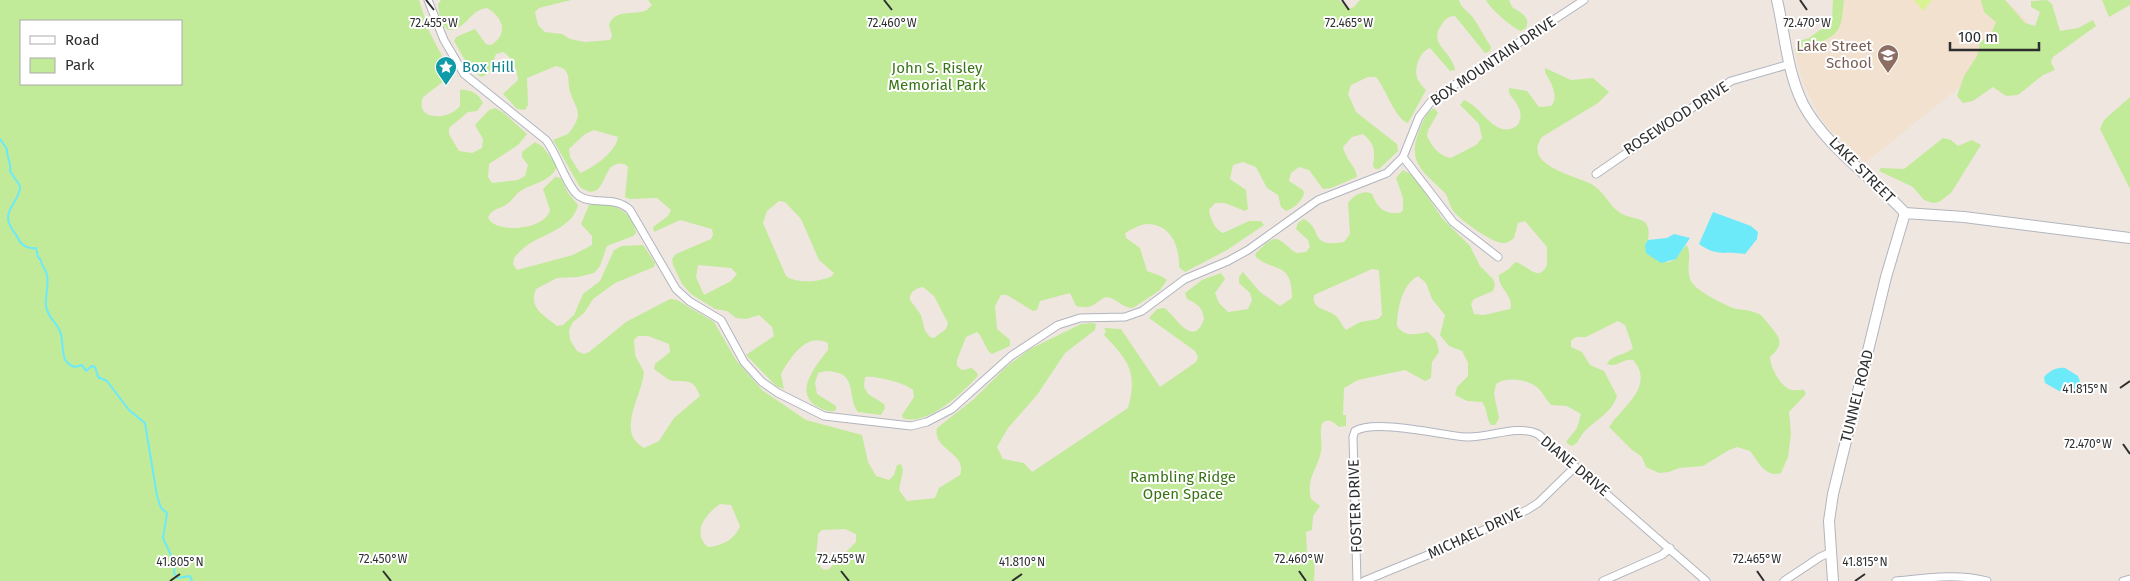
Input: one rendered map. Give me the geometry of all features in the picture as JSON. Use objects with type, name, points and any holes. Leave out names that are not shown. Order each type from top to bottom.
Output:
[{"type":"main road","name":"LAKE STREET","points":[[1777,0],[1790,64],[1798,92],[1816,122],[1905,213],[1964,217],[2130,238]]},
{"type":"main road","name":"TUNNEL ROAD","points":[[1833,581],[1829,553],[1829,521],[1833,494],[1888,267],[1905,213]]},
{"type":"street","name":"BOX MOUNTAIN DRIVE","points":[[428,0],[444,40],[464,74],[546,140],[556,154],[568,184],[578,196],[590,200],[619,203],[630,210],[676,289],[689,301],[720,320],[750,370],[778,394],[824,416],[843,420],[911,426],[937,418],[952,409],[995,369],[1041,334],[1074,319],[1125,317],[1142,311],[1185,279],[1228,261],[1248,250],[1318,200],[1380,177],[1393,168],[1403,156],[1419,117],[1433,99],[1584,0]]},
{"type":"street","name":"ROSEWOOD DRIVE","points":[[1596,174],[1731,81],[1790,64]]},
{"type":"street","points":[[1403,156],[1454,222],[1498,257]]},
{"type":"street","name":"DIANE DRIVE","points":[[1355,431],[1361,428],[1382,427],[1470,437],[1527,429],[1538,434],[1706,581]]},
{"type":"street","name":"FOSTER DRIVE","points":[[1355,431],[1352,437],[1357,581]]},
{"type":"street","name":"MICHAEL DRIVE","points":[[1364,581],[1440,550],[1527,510],[1538,503],[1575,467]]},
{"type":"street","points":[[1602,581],[1662,555],[1670,548]]},
{"type":"street","points":[[1784,581],[1820,556],[1829,553]]},
{"type":"street","points":[[1896,581],[1970,577],[1987,581]]},
{"type":"street","points":[[2123,581],[2130,578]]},
{"type":"shaded area","name":"Lake Street School","points":[[1841,0],[2006,0],[2033,28],[1865,163],[1829,129],[1819,115],[1803,82],[1794,50],[1843,15],[1838,2]]},
{"type":"green space","name":"Rambling Ridge Open Space","points":[[0,0],[419,0],[429,31],[452,75],[423,97],[423,111],[434,116],[441,116],[455,111],[460,106],[460,90],[471,91],[479,97],[483,103],[477,111],[468,112],[449,128],[449,134],[459,151],[472,153],[482,148],[483,139],[475,125],[489,110],[495,108],[504,113],[527,134],[518,145],[489,164],[488,177],[492,183],[518,180],[525,176],[528,165],[522,157],[522,152],[535,142],[543,147],[557,166],[555,171],[547,178],[522,190],[511,201],[494,210],[488,217],[499,226],[508,228],[530,226],[539,222],[546,217],[550,210],[543,189],[555,177],[561,178],[568,193],[578,205],[575,213],[565,224],[529,244],[517,254],[513,264],[517,270],[573,255],[592,245],[592,236],[581,224],[589,205],[604,204],[619,208],[630,218],[634,225],[636,233],[633,236],[607,246],[600,266],[594,273],[578,277],[557,278],[536,289],[534,301],[539,310],[557,326],[563,325],[574,315],[583,294],[600,281],[614,250],[622,246],[643,245],[655,263],[654,267],[615,283],[593,299],[584,313],[573,322],[569,330],[570,340],[577,351],[584,354],[589,352],[626,322],[670,299],[677,300],[714,322],[736,360],[762,390],[806,420],[862,435],[868,462],[876,476],[889,480],[894,475],[897,465],[901,464],[903,470],[899,490],[907,501],[935,498],[939,488],[960,475],[959,461],[940,442],[937,428],[974,399],[1006,367],[1030,349],[1081,324],[1096,324],[1095,330],[1065,353],[1037,395],[1008,428],[997,447],[1003,459],[1024,463],[1032,472],[1128,408],[1132,385],[1129,367],[1104,335],[1106,331],[1104,328],[1121,329],[1160,387],[1196,362],[1198,357],[1195,351],[1149,318],[1157,309],[1164,308],[1189,331],[1195,331],[1200,328],[1204,319],[1203,315],[1199,307],[1187,299],[1185,293],[1202,280],[1221,273],[1225,279],[1215,293],[1219,303],[1228,312],[1248,309],[1252,300],[1250,293],[1239,283],[1239,277],[1243,272],[1260,292],[1280,306],[1292,298],[1289,278],[1285,272],[1255,256],[1256,253],[1273,239],[1281,241],[1296,253],[1306,252],[1310,247],[1308,240],[1296,229],[1298,223],[1304,219],[1310,223],[1321,240],[1333,243],[1344,242],[1350,234],[1348,203],[1362,193],[1372,194],[1379,206],[1385,211],[1400,213],[1403,210],[1403,198],[1396,178],[1403,170],[1414,176],[1442,218],[1470,246],[1480,266],[1493,279],[1495,285],[1493,291],[1474,299],[1471,304],[1474,314],[1484,315],[1510,309],[1510,300],[1499,280],[1499,275],[1509,269],[1515,262],[1536,273],[1540,273],[1547,265],[1547,247],[1525,221],[1518,223],[1514,238],[1504,243],[1485,236],[1454,212],[1446,194],[1422,170],[1415,156],[1417,138],[1423,121],[1434,108],[1438,113],[1428,130],[1427,136],[1436,150],[1451,158],[1476,145],[1482,138],[1479,124],[1460,105],[1464,100],[1496,126],[1510,129],[1518,125],[1521,115],[1517,104],[1509,93],[1509,88],[1527,91],[1539,107],[1551,106],[1555,98],[1545,68],[1571,80],[1593,78],[1609,92],[1598,103],[1542,137],[1538,147],[1539,155],[1545,163],[1554,168],[1593,185],[1622,214],[1645,222],[1649,234],[1648,254],[1670,262],[1677,257],[1686,245],[1689,252],[1688,268],[1690,279],[1696,287],[1723,304],[1760,315],[1774,331],[1779,339],[1779,343],[1775,352],[1770,357],[1777,376],[1788,388],[1804,390],[1806,394],[1789,412],[1791,434],[1788,457],[1781,473],[1775,474],[1766,471],[1750,451],[1737,447],[1703,466],[1679,468],[1659,473],[1646,467],[1642,457],[1609,427],[1634,396],[1639,388],[1641,379],[1639,370],[1633,360],[1626,360],[1614,365],[1607,364],[1612,358],[1633,348],[1625,325],[1618,321],[1586,337],[1576,337],[1571,341],[1571,347],[1582,352],[1590,365],[1604,371],[1617,396],[1611,407],[1584,432],[1576,444],[1571,446],[1566,442],[1577,428],[1581,414],[1567,406],[1551,405],[1539,389],[1524,381],[1512,379],[1496,384],[1494,394],[1499,418],[1495,425],[1491,425],[1482,402],[1467,401],[1455,395],[1457,387],[1468,376],[1468,363],[1462,351],[1449,346],[1440,335],[1445,315],[1432,299],[1426,283],[1418,276],[1404,291],[1399,305],[1397,326],[1407,334],[1428,332],[1436,340],[1439,352],[1432,362],[1431,378],[1425,381],[1405,370],[1358,380],[1344,388],[1343,415],[1346,415],[1346,426],[1339,427],[1333,422],[1328,421],[1322,424],[1321,452],[1310,485],[1311,499],[1320,506],[1313,516],[1312,530],[1306,532],[1307,553],[1315,557],[1314,581],[0,581]],"holes":[[[1372,269],[1379,270],[1382,315],[1378,319],[1360,322],[1346,330],[1336,316],[1315,304],[1314,295]],[[638,336],[648,336],[669,344],[670,352],[655,364],[654,369],[669,380],[691,383],[697,389],[700,396],[674,418],[659,441],[644,448],[631,433],[632,413],[644,372],[635,355],[634,340]],[[720,504],[731,505],[740,526],[731,539],[708,547],[701,535],[702,524]],[[845,529],[856,534],[856,542],[829,569],[824,570],[820,566],[816,554],[818,534],[822,530]]]},
{"type":"green space","name":"John S. Risley Memorial Park","points":[[441,0],[571,0],[539,8],[535,12],[538,25],[545,32],[562,34],[570,39],[585,42],[610,40],[612,36],[609,25],[612,20],[620,14],[647,10],[652,5],[648,0],[1339,0],[1348,9],[1354,7],[1360,0],[1459,0],[1461,6],[1474,19],[1491,47],[1490,51],[1485,53],[1455,16],[1446,19],[1438,31],[1437,37],[1439,43],[1450,57],[1455,70],[1450,71],[1430,48],[1423,53],[1418,61],[1416,71],[1418,80],[1426,90],[1408,123],[1399,116],[1376,77],[1368,77],[1351,85],[1348,94],[1356,112],[1397,144],[1398,151],[1379,169],[1375,169],[1373,166],[1374,152],[1370,142],[1363,134],[1352,137],[1343,147],[1357,177],[1331,188],[1323,189],[1309,170],[1299,167],[1291,173],[1289,181],[1303,190],[1304,194],[1297,204],[1286,211],[1281,207],[1278,195],[1267,188],[1256,167],[1243,162],[1233,165],[1230,179],[1246,190],[1248,209],[1245,211],[1225,203],[1215,203],[1209,210],[1213,223],[1223,233],[1249,221],[1261,221],[1264,225],[1227,250],[1185,272],[1179,267],[1176,245],[1168,232],[1162,228],[1144,224],[1125,233],[1126,238],[1140,248],[1147,271],[1167,280],[1160,290],[1133,308],[1129,308],[1114,299],[1106,297],[1090,306],[1076,306],[1070,293],[1040,301],[1037,310],[1033,311],[1007,295],[1001,295],[995,306],[997,329],[1010,340],[1010,346],[992,354],[977,332],[966,337],[957,360],[957,366],[962,370],[972,368],[978,374],[977,377],[943,407],[923,418],[912,419],[903,418],[902,415],[914,397],[913,390],[897,382],[882,378],[865,377],[864,387],[868,394],[884,404],[885,408],[881,415],[858,412],[849,382],[841,374],[834,372],[818,373],[815,383],[817,394],[836,406],[836,410],[825,410],[811,401],[807,394],[809,378],[828,350],[828,343],[820,340],[806,343],[794,354],[781,374],[784,389],[776,386],[746,355],[774,336],[772,327],[759,315],[746,319],[736,318],[727,311],[715,309],[691,294],[682,284],[673,265],[672,259],[676,254],[711,239],[713,235],[712,229],[680,220],[654,232],[653,227],[668,216],[671,210],[657,198],[630,199],[625,197],[628,167],[623,164],[616,164],[610,168],[600,187],[596,190],[592,192],[580,187],[553,140],[568,134],[577,121],[578,111],[570,91],[567,72],[561,67],[556,66],[527,78],[528,105],[525,110],[517,109],[503,94],[518,80],[515,68],[509,57],[503,52],[496,54],[489,73],[482,77],[471,71],[454,41],[456,37],[475,29],[486,44],[491,45],[497,41],[502,31],[502,26],[497,16],[487,8],[481,9],[464,24],[448,30],[441,18],[438,4]],"holes":[[[594,130],[618,137],[609,154],[580,173],[570,157],[569,149],[585,134]],[[779,201],[785,202],[801,219],[819,260],[834,273],[832,276],[822,280],[809,281],[790,279],[786,276],[763,223],[767,211]],[[698,265],[731,268],[737,274],[731,281],[704,295],[696,277]],[[923,287],[934,296],[948,323],[946,329],[934,338],[930,337],[925,331],[921,315],[910,300],[912,293],[916,289]]]},
{"type":"green space","points":[[1486,0],[1509,0],[1512,7],[1526,18],[1526,28],[1521,31],[1513,26],[1497,13]]},
{"type":"green space","points":[[1833,0],[1844,0],[1842,18],[1838,30],[1830,38],[1810,46],[1800,54],[1796,53],[1795,49],[1799,41],[1809,38],[1832,21]]},
{"type":"green space","points":[[1914,0],[1932,0],[1923,11]]},
{"type":"green space","points":[[1981,0],[2005,0],[2025,23],[2035,26],[2040,12],[2031,7],[2031,1],[2047,0],[2052,4],[2060,31],[2078,28],[2093,20],[2096,26],[2053,57],[2051,62],[2055,70],[2043,75],[2018,95],[2006,96],[1993,87],[1973,101],[1963,103],[1957,96],[1964,76],[1977,56],[1980,43],[1992,32],[1996,22],[1984,12]]},
{"type":"green space","points":[[2102,0],[2130,0],[2130,5],[2109,17]]},
{"type":"green space","points":[[2130,97],[2130,189],[2100,129],[2104,120]]},
{"type":"green space","points":[[1943,138],[1951,140],[1958,146],[1972,140],[1981,145],[1951,193],[1939,202],[1933,203],[1924,200],[1913,187],[1879,171],[1881,168],[1904,169]]},
{"type":"water","points":[[1713,212],[1751,226],[1758,232],[1757,239],[1745,254],[1711,251],[1699,244]]},
{"type":"water","points":[[1674,234],[1690,238],[1676,259],[1661,263],[1646,253],[1645,245],[1648,240],[1667,238]]},
{"type":"water","points":[[2065,368],[2078,376],[2082,387],[2075,393],[2059,391],[2045,383],[2044,377],[2049,373],[2056,369]]},
{"type":"waterway","points":[[0,139],[7,149],[10,171],[20,186],[8,219],[11,228],[20,242],[29,247],[36,248],[38,257],[41,260],[48,283],[46,306],[48,313],[61,334],[66,361],[75,367],[82,365],[86,371],[92,366],[95,367],[98,377],[107,381],[129,410],[145,423],[157,496],[161,508],[167,513],[163,538],[175,564],[174,573],[178,578],[190,576],[192,581]]},
{"type":"place","name":"Lake Street School","points":[[1888,74]]},
{"type":"place","name":"Box Hill","points":[[446,86]]}]
